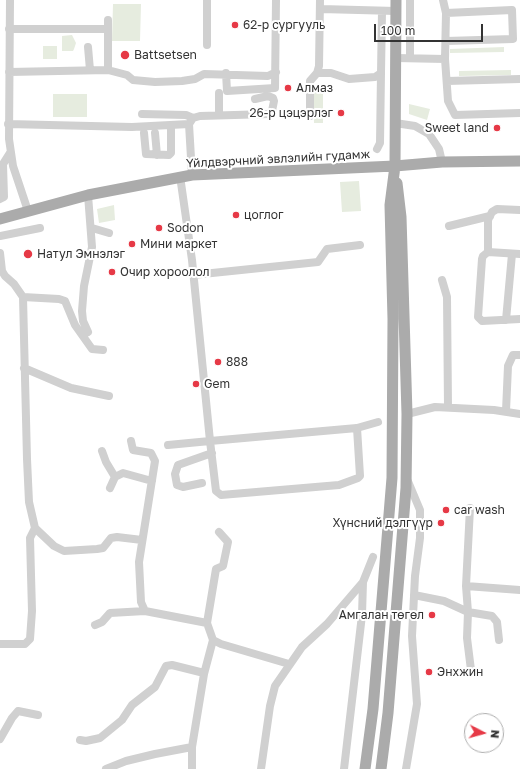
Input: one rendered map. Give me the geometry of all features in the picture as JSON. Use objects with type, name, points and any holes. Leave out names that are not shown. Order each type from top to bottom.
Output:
[{"type":"main road","points":[[366,769],[374,709],[392,478],[393,319],[390,205],[395,166],[396,6]]},
{"type":"main road","name":"Үйлдвэрчний эвлэлийн гудамж","points":[[0,219],[88,195],[180,176],[395,166],[442,162],[520,161]]},
{"type":"main road","points":[[381,769],[388,713],[406,475],[407,414],[402,217],[395,166]]},
{"type":"street","points":[[10,0],[9,72],[4,97],[10,153],[28,211]]},
{"type":"street","points":[[207,0],[207,45]]},
{"type":"street","points":[[310,116],[310,81],[317,73],[319,66],[320,0]]},
{"type":"street","points":[[410,0],[410,58]]},
{"type":"street","points":[[444,0],[446,13],[445,59],[448,101],[455,114],[520,113]]},
{"type":"street","points":[[219,92],[273,90],[276,72],[274,1]]},
{"type":"street","points":[[320,9],[382,11],[396,6]]},
{"type":"street","points":[[446,13],[512,10],[513,39],[446,41]]},
{"type":"street","points":[[377,149],[380,143],[382,11]]},
{"type":"street","points":[[108,20],[108,70]]},
{"type":"street","points":[[396,24],[410,24]]},
{"type":"street","points":[[9,29],[108,29]]},
{"type":"street","points":[[88,47],[90,70]]},
{"type":"street","points":[[396,58],[445,59]]},
{"type":"street","points":[[9,72],[108,70],[127,75],[133,80],[156,82],[195,79],[204,74],[226,73],[268,76],[276,72]]},
{"type":"street","points":[[219,115],[219,92],[226,73]]},
{"type":"street","points":[[317,73],[331,73],[349,79],[374,77],[381,73]]},
{"type":"street","points":[[447,81],[520,79]]},
{"type":"street","points":[[8,124],[132,127],[171,126],[191,121],[200,116],[269,114],[272,111],[274,101],[273,98],[268,96],[255,99]]},
{"type":"street","points":[[142,114],[186,115],[191,121],[192,175]]},
{"type":"street","points":[[395,123],[415,126],[429,134],[439,149],[442,162]]},
{"type":"street","points":[[144,133],[146,154],[169,155],[171,153],[171,126]]},
{"type":"street","points":[[155,133],[157,155]]},
{"type":"street","points":[[0,199],[4,197],[3,164],[10,153]]},
{"type":"street","points":[[180,176],[193,274],[216,491],[221,494],[338,486],[360,476],[357,428]]},
{"type":"street","points":[[88,195],[92,228],[92,247],[84,286],[82,311],[83,322],[88,332]]},
{"type":"street","points":[[449,226],[490,216],[498,210],[520,210]]},
{"type":"street","points":[[488,252],[488,220],[490,216]]},
{"type":"street","points":[[0,236],[40,228]]},
{"type":"street","points":[[92,228],[109,233]]},
{"type":"street","points":[[193,274],[318,262],[327,248],[360,245]]},
{"type":"street","points":[[506,320],[516,254],[488,252],[482,259],[478,317],[482,320],[506,320],[520,319]]},
{"type":"street","points":[[0,253],[2,271],[23,297],[29,502],[35,528],[54,546],[64,551],[103,548],[111,538],[117,537],[142,540]]},
{"type":"street","points":[[442,280],[447,297],[448,407]]},
{"type":"street","points":[[23,297],[59,299],[65,301],[75,325],[92,349],[103,350]]},
{"type":"street","points":[[506,412],[508,366],[513,355],[520,355]]},
{"type":"street","points":[[24,368],[71,388],[109,396]]},
{"type":"street","points":[[407,414],[435,407],[520,414]]},
{"type":"street","points":[[168,445],[210,440],[357,428],[378,422]]},
{"type":"street","points":[[131,441],[133,450],[151,453],[155,461],[142,540],[139,572],[141,602],[145,611]]},
{"type":"street","points":[[102,451],[106,462],[115,477]]},
{"type":"street","points":[[202,483],[183,487],[177,485],[175,474],[178,466],[212,453]]},
{"type":"street","points":[[110,488],[115,477],[123,473],[152,481]]},
{"type":"street","points":[[406,475],[420,510],[420,538],[414,595],[412,636],[417,704],[406,769]]},
{"type":"street","points":[[470,508],[466,586],[468,612],[467,638],[470,670]]},
{"type":"street","points":[[0,644],[25,644],[30,639],[32,611],[30,538],[35,528]]},
{"type":"street","points":[[192,769],[192,747],[204,673],[213,640],[206,623],[216,569],[223,566],[228,542],[219,532]]},
{"type":"street","points":[[261,769],[270,706],[275,686],[302,647],[327,624],[363,582],[373,557]]},
{"type":"street","points":[[344,769],[362,615],[363,582]]},
{"type":"street","points":[[466,586],[520,590]]},
{"type":"street","points":[[414,595],[444,600],[468,612],[495,618],[500,640]]},
{"type":"street","points":[[95,625],[102,622],[110,613],[145,611],[206,623]]},
{"type":"street","points":[[213,640],[289,664]]},
{"type":"street","points":[[80,740],[86,741],[100,738],[122,720],[132,705],[154,686],[166,666],[172,665],[204,673]]},
{"type":"street","points":[[0,739],[12,718],[18,711],[38,715]]},
{"type":"street","points":[[106,769],[126,761],[192,747]]},
{"type":"shaded area","points":[[113,4],[141,4],[140,41],[112,41]]},
{"type":"shaded area","points":[[72,35],[76,43],[73,51],[62,51],[62,36]]},
{"type":"shaded area","points":[[43,46],[57,46],[57,59],[43,59]]},
{"type":"shaded area","points":[[504,47],[504,52],[450,53],[450,49]]},
{"type":"shaded area","points":[[511,70],[511,75],[459,76],[459,71]]},
{"type":"shaded area","points":[[313,92],[323,92],[323,123],[314,123]]},
{"type":"shaded area","points":[[53,94],[87,94],[87,117],[53,117]]},
{"type":"shaded area","points":[[409,104],[430,109],[427,120],[409,114]]},
{"type":"shaded area","points":[[359,181],[361,211],[342,212],[340,182]]},
{"type":"shaded area","points":[[114,205],[115,220],[99,223],[97,209]]},
{"type":"place","name":"62-р сургууль","points":[[235,25]]},
{"type":"place","name":"Battsetsen","points":[[125,55]]},
{"type":"place","name":"Алмаз","points":[[288,88]]},
{"type":"place","name":"26-р цэцэрлэг","points":[[341,113]]},
{"type":"place","name":"Sweet land","points":[[497,128]]},
{"type":"place","name":"цоглог","points":[[236,215]]},
{"type":"place","name":"Sodon","points":[[159,228]]},
{"type":"place","name":"Мини маркет","points":[[132,244]]},
{"type":"place","name":"Натул Эмнэлэг","points":[[28,254]]},
{"type":"place","name":"Очир хороолол","points":[[112,272]]},
{"type":"place","name":"888","points":[[218,362]]},
{"type":"place","name":"Gem","points":[[196,384]]},
{"type":"place","name":"car wash","points":[[446,510]]},
{"type":"place","name":"Хүнсний дэлгүүр","points":[[441,523]]},
{"type":"place","name":"Амгалан төгөл","points":[[432,615]]},
{"type":"place","name":"Энхжин","points":[[429,672]]}]
